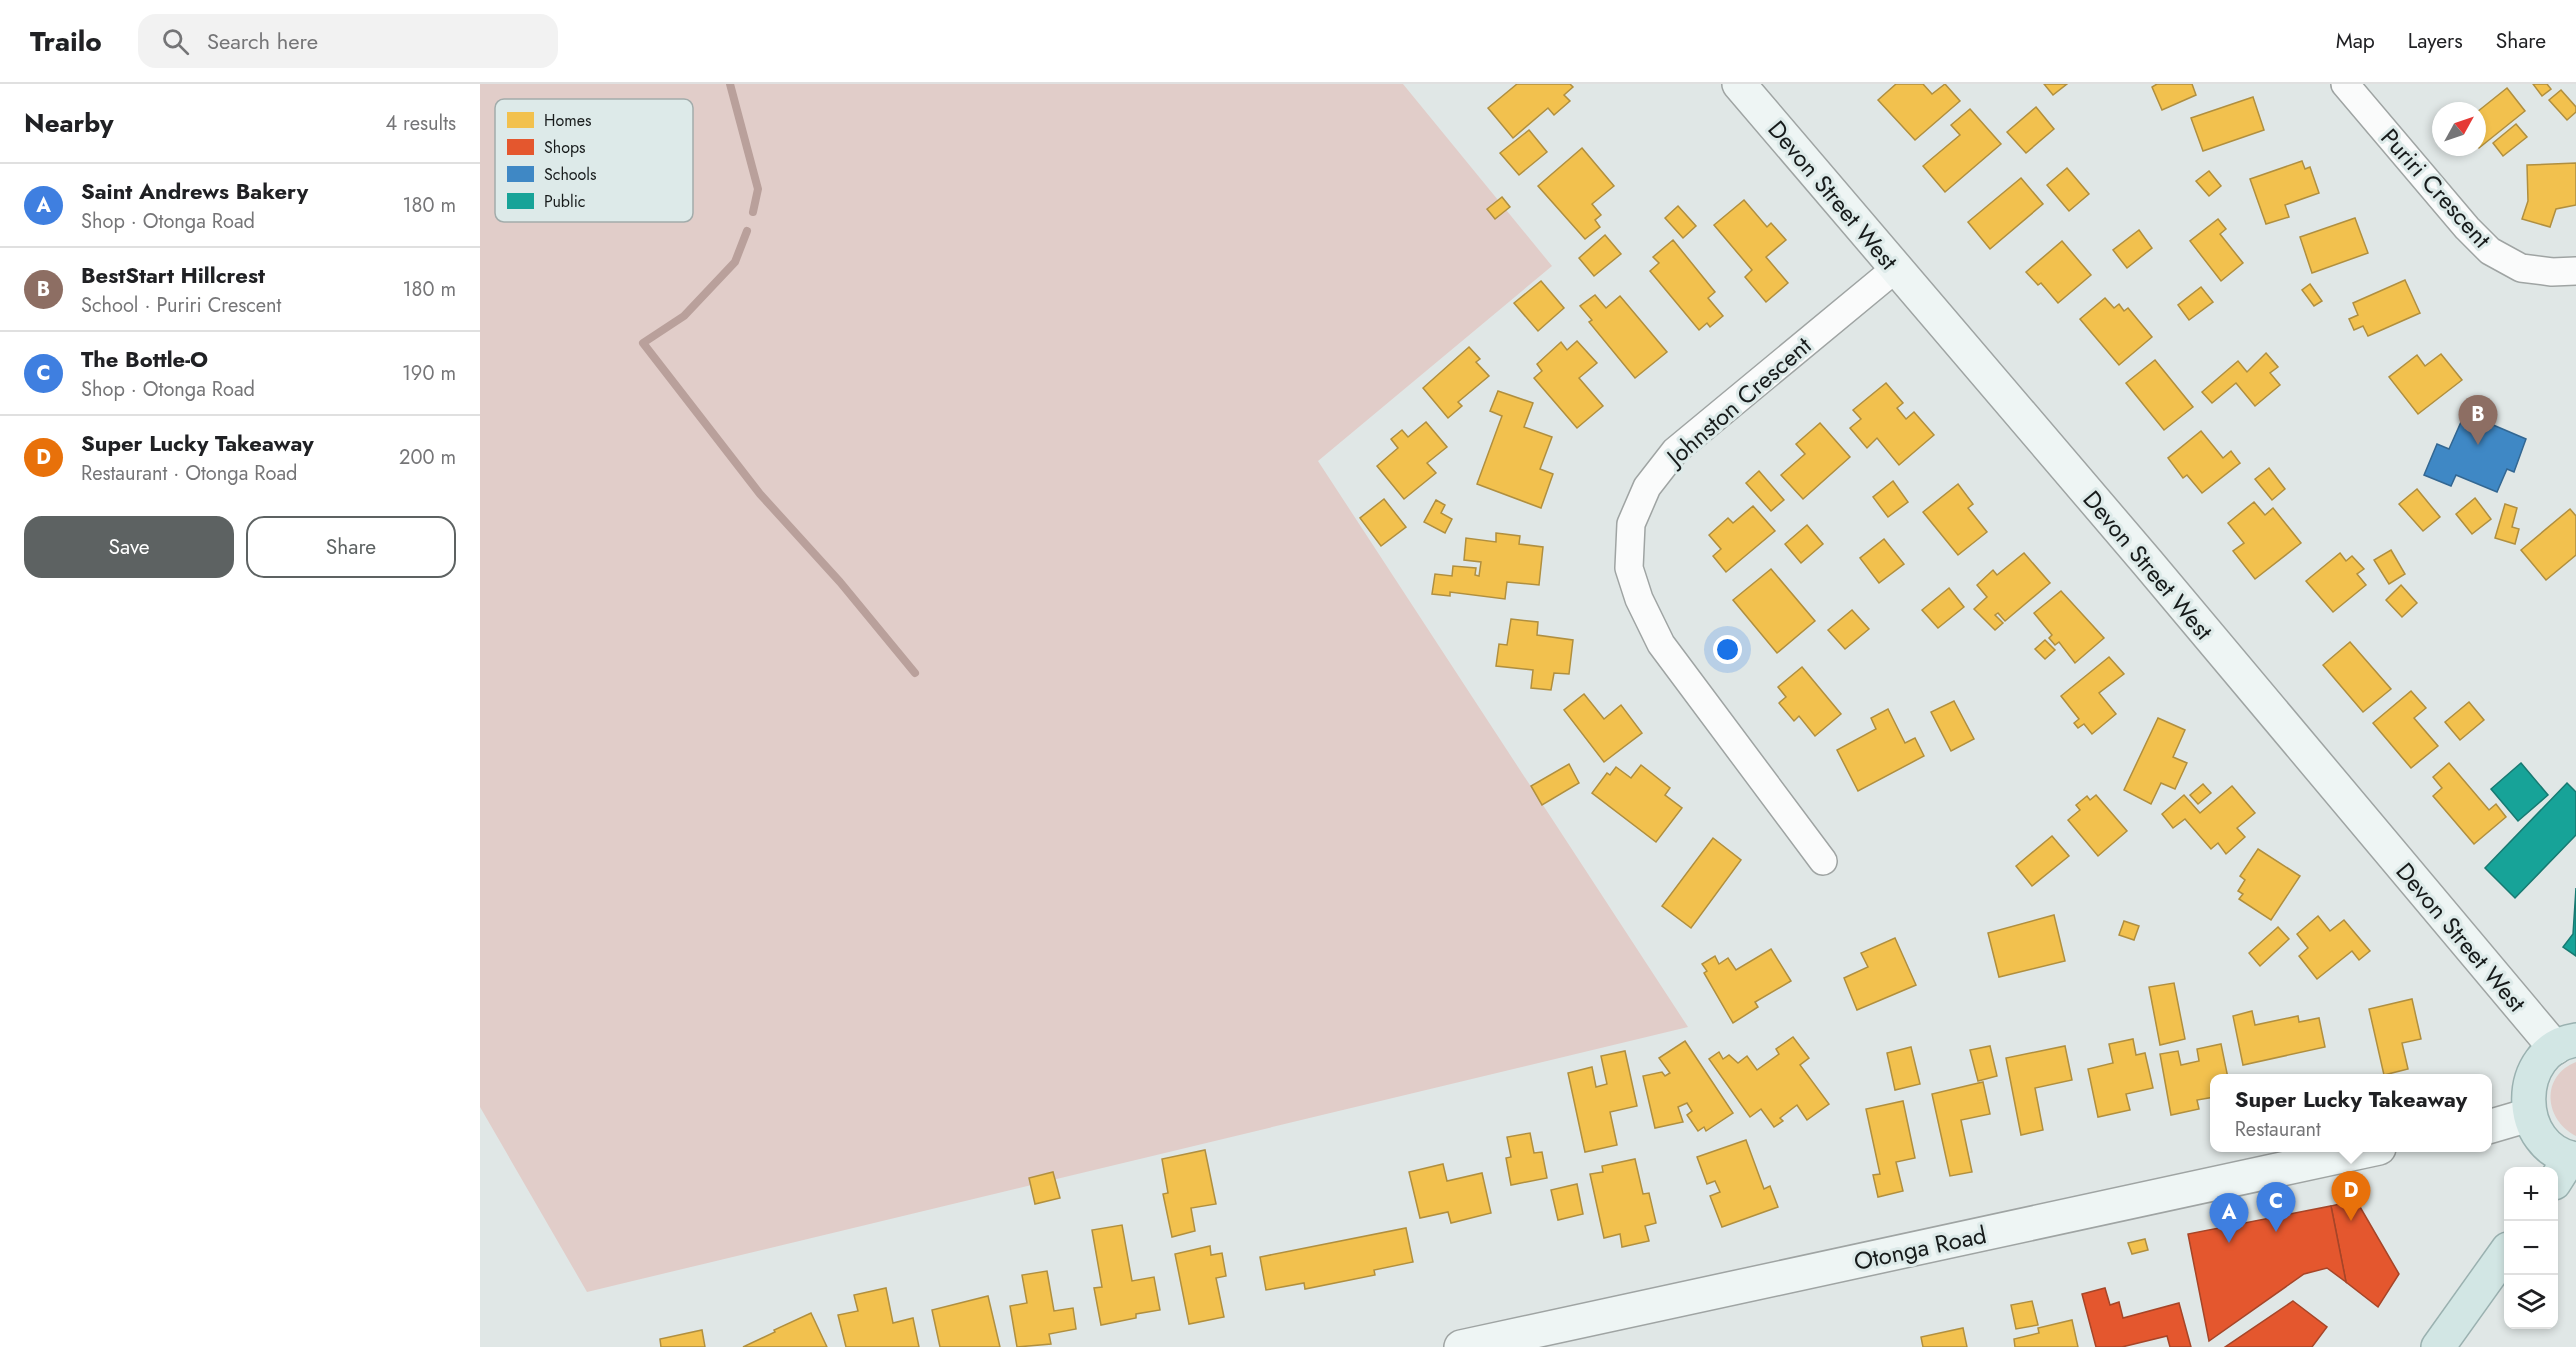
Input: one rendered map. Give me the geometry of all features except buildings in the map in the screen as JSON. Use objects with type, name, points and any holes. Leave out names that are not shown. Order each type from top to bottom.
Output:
[{"type":"highway","points":[[2565,1044],[2541,1061],[2531,1077],[2527,1096],[2529,1115],[2535,1130],[2566,1167]]},
{"type":"highway","points":[[2438,1347],[2504,1255]]},
{"type":"main road","name":"Devon Street West","points":[[1739,84],[2147,562],[2565,1044]]},
{"type":"main road","points":[[2492,1126],[2529,1115]]},
{"type":"main road","name":"Otonga Road","points":[[1461,1347],[2361,1152]]},
{"type":"street","name":"Puriri Crescent","points":[[2345,84],[2467,228],[2490,251],[2522,268],[2552,272],[2576,271]]},
{"type":"street","name":"Johnston Crescent","points":[[1823,861],[1661,644],[1638,599],[1629,568],[1631,524],[1647,487],[1675,451],[1895,269]]},
{"type":"shaded area","points":[[480,84],[1403,84],[1552,266],[1318,461],[1688,1027],[587,1292],[480,1107]]},
{"type":"shaded area","points":[[2576,1062],[2576,1136],[2557,1120],[2550,1098],[2556,1077]]},
{"type":"waterway","points":[[730,84],[758,189],[753,212]]},
{"type":"waterway","points":[[747,231],[735,262],[684,316],[643,343],[760,494],[840,582],[915,673]]},
{"type":"place","name":"BestStart Hillcrest","points":[[2478,445]]},
{"type":"place","name":"Super Lucky Takeaway","points":[[2351,1221]]},
{"type":"place","name":"The Bottle-O","points":[[2276,1232]]},
{"type":"place","name":"Saint Andrews Bakery","points":[[2229,1243]]}]
